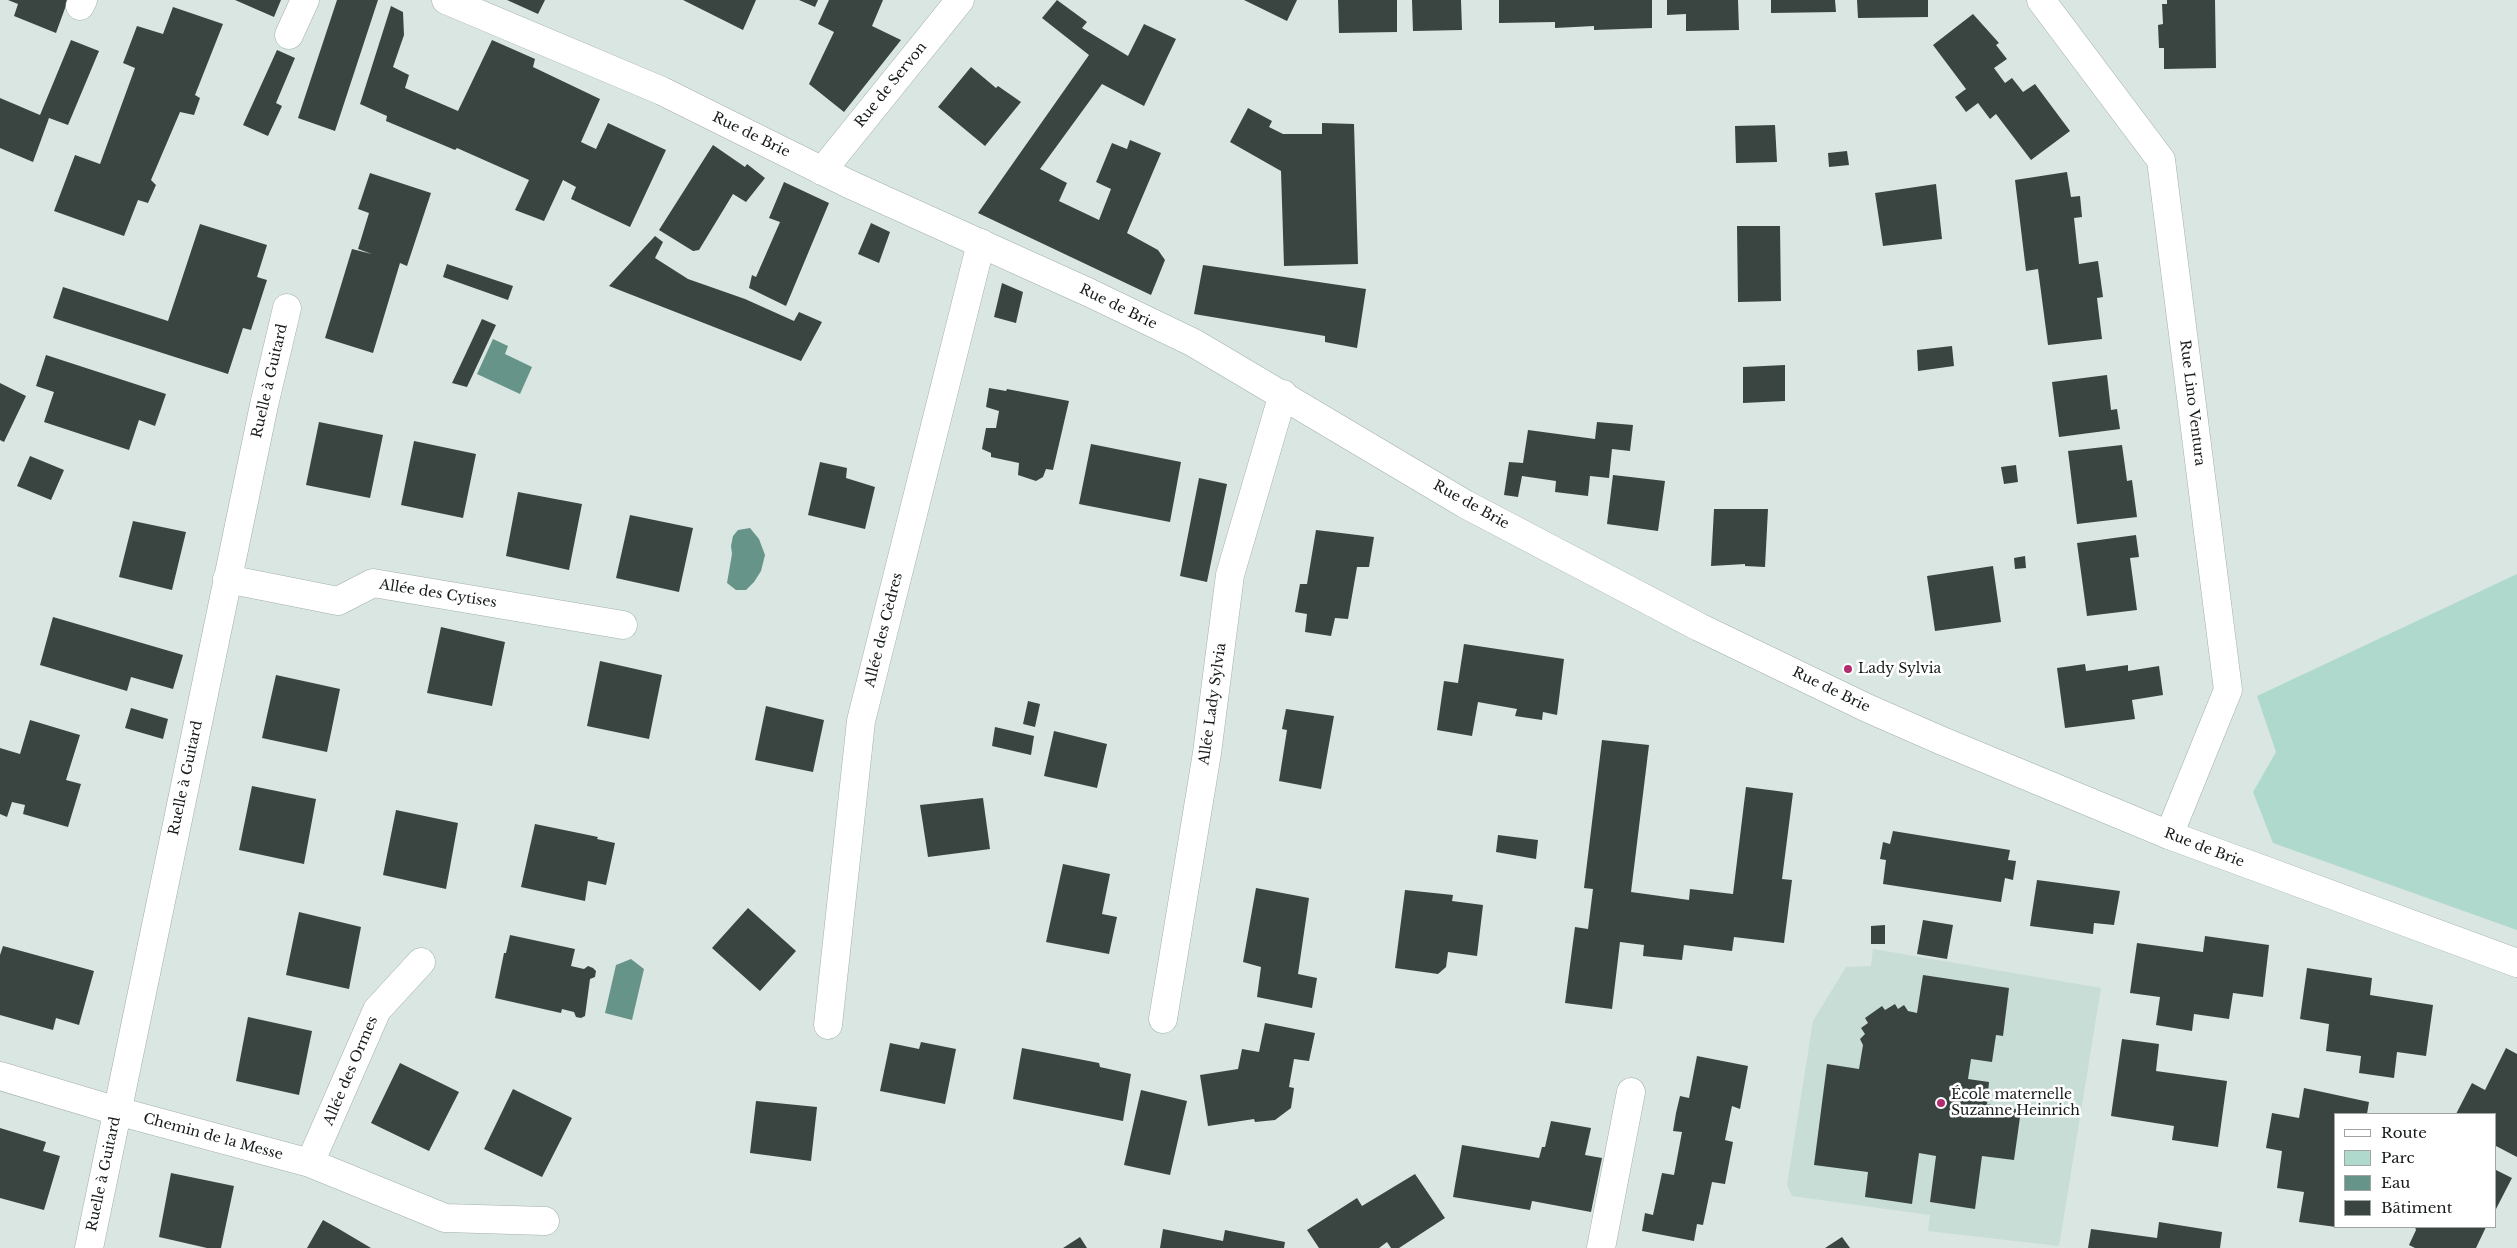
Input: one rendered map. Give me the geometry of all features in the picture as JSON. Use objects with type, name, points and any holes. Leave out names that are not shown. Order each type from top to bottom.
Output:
[{"type":"street","points":[[289,35],[305,0]]},
{"type":"street","name":"Rue de Brie","points":[[446,0],[662,91],[822,171],[1194,343],[1283,394],[1465,504],[1700,627],[1940,740],[2169,835],[2517,963]]},
{"type":"street","name":"Rue de Servon","points":[[822,171],[960,0]]},
{"type":"street","name":"Rue Lino Ventura","points":[[2041,0],[2161,160],[2228,690],[2169,835]]},
{"type":"street","name":"Allée des Cèdres","points":[[828,1025],[861,721],[980,243]]},
{"type":"street","name":"Ruelle à Guitard","points":[[89,1248],[264,404],[287,308]]},
{"type":"street","name":"Allée Lady Sylvia","points":[[1162,1019],[1206,753],[1230,576],[1283,394]]},
{"type":"street","name":"Allée des Cytises","points":[[228,579],[338,601],[373,583],[624,625]]},
{"type":"street","name":"Allée des Ormes","points":[[310,1163],[377,1010],[421,962]]},
{"type":"street","name":"Chemin de la Messe","points":[[0,1076],[118,1111],[310,1163],[445,1218],[545,1221]]},
{"type":"street","points":[[1601,1248],[1631,1092]]},
{"type":"shaded area","name":"École maternelle Suzanne Heinrich","points":[[1873,949],[2101,988],[2059,1246],[1928,1231],[1930,1215],[1792,1196],[1787,1185],[1813,1021],[1846,967],[1871,966]]},
{"type":"green space","points":[[2517,574],[2517,930],[2273,843],[2253,792],[2276,752],[2257,696]]},
{"type":"water","points":[[493,339],[508,346],[505,354],[532,367],[520,394],[477,374]]},
{"type":"water","points":[[750,528],[759,539],[765,555],[761,571],[754,582],[746,590],[736,590],[727,583],[733,536],[738,530]]},
{"type":"water","points":[[631,959],[644,969],[632,1020],[605,1013],[616,965]]},
{"type":"building","points":[[8,0],[68,0],[56,33],[14,16],[18,4]]},
{"type":"building","points":[[235,0],[281,0],[274,17]]},
{"type":"building","points":[[337,0],[378,0],[335,131],[298,118]]},
{"type":"building","points":[[507,0],[545,0],[538,14]]},
{"type":"building","points":[[683,0],[756,0],[743,30]]},
{"type":"building","points":[[799,0],[818,0],[815,7]]},
{"type":"building","points":[[829,0],[883,0],[872,26],[901,40],[844,112],[809,84],[834,32],[818,24]]},
{"type":"building","points":[[1057,0],[1087,22],[1082,28],[1128,56],[1144,24],[1176,39],[1144,106],[1102,84],[1040,169],[1067,183],[1059,201],[1099,220],[1111,189],[1096,182],[1112,143],[1127,149],[1130,140],[1161,153],[1127,233],[1158,250],[1165,260],[1151,295],[978,213],[1089,55],[1042,18]]},
{"type":"building","points":[[1244,0],[1297,0],[1287,21]]},
{"type":"building","points":[[1338,0],[1397,0],[1397,32],[1339,33]]},
{"type":"building","points":[[1412,0],[1461,0],[1462,30],[1413,31]]},
{"type":"building","points":[[1499,0],[1652,0],[1652,28],[1594,30],[1594,26],[1555,28],[1555,22],[1499,23]]},
{"type":"building","points":[[1667,0],[1738,0],[1739,30],[1686,31],[1686,14],[1667,15]]},
{"type":"building","points":[[1771,0],[1835,0],[1836,12],[1771,13]]},
{"type":"building","points":[[1857,0],[1928,0],[1928,17],[1858,18]]},
{"type":"building","points":[[2167,0],[2215,0],[2216,68],[2164,69],[2164,48],[2159,48],[2158,25],[2163,24],[2162,4],[2167,4]]},
{"type":"building","points":[[391,6],[403,12],[404,35],[393,67],[409,75],[405,88],[458,111],[492,40],[535,59],[533,67],[600,99],[581,142],[596,149],[608,123],[666,150],[630,227],[571,199],[576,187],[563,180],[544,221],[515,210],[529,180],[457,148],[455,150],[386,121],[387,116],[360,104]]},
{"type":"building","points":[[173,7],[223,24],[195,95],[200,98],[194,115],[180,112],[151,180],[156,185],[148,203],[138,200],[124,236],[54,211],[75,155],[100,164],[135,68],[123,63],[137,26],[163,34]]},
{"type":"building","points":[[1973,14],[1999,43],[1996,45],[2007,59],[1994,68],[2005,83],[2012,78],[2023,92],[2035,84],[2070,131],[2031,160],[1996,114],[1990,119],[1978,103],[1966,112],[1955,97],[1966,89],[1933,45]]},
{"type":"building","points":[[71,40],[99,51],[68,125],[49,118],[33,162],[0,148],[0,98],[40,115]]},
{"type":"building","points":[[277,50],[295,58],[276,103],[282,106],[268,136],[243,125]]},
{"type":"building","points":[[971,67],[996,88],[998,86],[1021,102],[985,146],[938,107]]},
{"type":"building","points":[[1248,108],[1272,121],[1269,127],[1283,134],[1322,134],[1322,123],[1354,124],[1358,264],[1284,266],[1281,171],[1230,142]]},
{"type":"building","points":[[1775,125],[1777,162],[1736,163],[1735,126]]},
{"type":"building","points":[[713,145],[745,167],[747,164],[765,178],[746,202],[733,194],[699,250],[693,251],[659,230]]},
{"type":"building","points":[[1847,151],[1849,165],[1829,167],[1828,153]]},
{"type":"building","points":[[2067,172],[2071,197],[2080,196],[2082,217],[2074,218],[2079,264],[2098,261],[2103,297],[2097,298],[2102,339],[2048,345],[2038,269],[2026,271],[2015,180]]},
{"type":"building","points":[[370,173],[431,193],[407,266],[400,263],[373,353],[325,338],[352,249],[372,254],[358,249],[369,213],[358,209]]},
{"type":"building","points":[[784,182],[829,203],[786,306],[749,288],[752,275],[756,277],[780,222],[769,218]]},
{"type":"building","points":[[1936,184],[1942,239],[1883,246],[1875,193]]},
{"type":"building","points":[[871,223],[890,232],[879,263],[858,254]]},
{"type":"building","points":[[200,224],[267,245],[257,277],[267,280],[251,330],[243,328],[228,374],[53,318],[63,287],[168,321]]},
{"type":"building","points":[[1737,226],[1780,226],[1781,301],[1738,302]]},
{"type":"building","points":[[655,236],[663,242],[655,258],[688,279],[745,299],[794,321],[799,312],[822,322],[801,361],[609,286]]},
{"type":"building","points":[[447,264],[513,286],[508,300],[443,277]]},
{"type":"building","points":[[1203,265],[1366,289],[1357,348],[1325,342],[1325,336],[1194,314]]},
{"type":"building","points":[[1002,283],[1023,292],[1016,323],[994,317]]},
{"type":"building","points":[[482,319],[496,325],[467,387],[452,383]]},
{"type":"building","points":[[1952,346],[1954,366],[1918,371],[1917,350]]},
{"type":"building","points":[[46,355],[166,394],[155,426],[139,420],[129,450],[44,422],[54,392],[36,386]]},
{"type":"building","points":[[1785,365],[1785,401],[1743,403],[1743,367]]},
{"type":"building","points":[[2107,375],[2111,410],[2117,409],[2120,429],[2059,437],[2052,382]]},
{"type":"building","points":[[0,383],[26,396],[4,442],[0,440]]},
{"type":"building","points":[[989,388],[1006,391],[1007,389],[1069,401],[1053,470],[1046,469],[1043,477],[1036,481],[1018,475],[1019,463],[991,457],[991,453],[982,449],[986,428],[996,428],[999,411],[986,407]]},
{"type":"building","points":[[319,422],[383,435],[370,498],[306,485]]},
{"type":"building","points":[[1597,422],[1633,425],[1630,451],[1612,449],[1609,478],[1590,476],[1588,496],[1555,492],[1556,481],[1522,476],[1518,497],[1504,495],[1509,462],[1523,463],[1528,430],[1595,439]]},
{"type":"building","points":[[414,441],[476,454],[463,518],[401,505]]},
{"type":"building","points":[[1091,444],[1181,462],[1170,522],[1079,504]]},
{"type":"building","points":[[2122,445],[2127,481],[2132,480],[2137,517],[2077,524],[2068,451]]},
{"type":"building","points":[[30,456],[64,470],[51,500],[17,486]]},
{"type":"building","points":[[820,462],[847,468],[846,478],[875,487],[865,529],[808,515]]},
{"type":"building","points":[[2016,465],[2018,482],[2004,484],[2001,467]]},
{"type":"building","points":[[1613,475],[1665,481],[1658,531],[1607,524]]},
{"type":"building","points":[[1199,478],[1227,484],[1207,582],[1180,576]]},
{"type":"building","points":[[518,492],[582,504],[569,570],[506,556]]},
{"type":"building","points":[[1714,509],[1768,509],[1765,567],[1745,566],[1745,564],[1711,566]]},
{"type":"building","points":[[630,515],[693,528],[679,592],[616,578]]},
{"type":"building","points":[[133,521],[186,532],[172,590],[119,577]]},
{"type":"building","points":[[1316,530],[1374,537],[1369,567],[1357,567],[1348,619],[1335,618],[1331,636],[1305,632],[1307,614],[1295,612],[1300,584],[1307,584]]},
{"type":"building","points":[[2136,535],[2139,557],[2130,558],[2137,610],[2087,616],[2077,543]]},
{"type":"building","points":[[2025,556],[2026,568],[2015,569],[2014,558]]},
{"type":"building","points":[[1993,566],[2001,622],[1935,631],[1927,576]]},
{"type":"building","points":[[53,617],[183,655],[173,689],[131,677],[127,691],[40,665]]},
{"type":"building","points":[[441,627],[505,642],[492,706],[427,693]]},
{"type":"building","points":[[1464,644],[1564,659],[1557,715],[1543,712],[1542,720],[1515,716],[1517,709],[1478,702],[1472,736],[1437,730],[1444,681],[1458,683]]},
{"type":"building","points":[[600,661],[662,675],[649,739],[587,726]]},
{"type":"building","points":[[2085,664],[2086,671],[2128,665],[2128,671],[2159,666],[2163,695],[2132,700],[2135,719],[2065,728],[2057,668]]},
{"type":"building","points":[[276,675],[340,689],[327,752],[262,738]]},
{"type":"building","points":[[1028,701],[1040,704],[1035,727],[1023,724]]},
{"type":"building","points":[[766,706],[824,720],[813,772],[755,760]]},
{"type":"building","points":[[131,708],[168,719],[163,739],[125,728]]},
{"type":"building","points":[[1286,709],[1334,716],[1321,789],[1279,781],[1287,730],[1282,729]]},
{"type":"building","points":[[30,720],[80,735],[66,780],[81,784],[68,827],[23,814],[25,805],[12,802],[7,817],[0,814],[0,748],[20,754]]},
{"type":"building","points":[[995,727],[1034,736],[1031,755],[992,746]]},
{"type":"building","points":[[1054,731],[1107,744],[1097,788],[1044,776]]},
{"type":"building","points":[[1602,740],[1649,745],[1631,892],[1689,900],[1690,889],[1733,894],[1746,787],[1793,793],[1782,879],[1792,880],[1784,943],[1734,937],[1732,951],[1684,945],[1682,960],[1643,956],[1644,945],[1620,942],[1612,1009],[1565,1003],[1575,927],[1588,929],[1593,889],[1584,888]]},
{"type":"building","points":[[252,786],[316,799],[304,864],[239,850]]},
{"type":"building","points":[[983,798],[990,849],[928,857],[920,805]]},
{"type":"building","points":[[396,810],[458,823],[446,889],[383,875]]},
{"type":"building","points":[[535,824],[598,837],[597,839],[615,843],[606,885],[588,881],[585,901],[521,887]]},
{"type":"building","points":[[1893,831],[2010,850],[2008,860],[2016,861],[2013,880],[2005,878],[2001,902],[1883,884],[1886,860],[1880,859],[1883,842],[1890,844]]},
{"type":"building","points":[[1498,835],[1538,840],[1536,859],[1496,852]]},
{"type":"building","points":[[1063,864],[1110,874],[1102,914],[1117,917],[1109,954],[1046,942]]},
{"type":"building","points":[[2037,880],[2120,891],[2114,925],[2094,923],[2093,934],[2030,926]]},
{"type":"building","points":[[1256,888],[1309,898],[1298,974],[1317,978],[1312,1008],[1257,997],[1261,967],[1243,962]]},
{"type":"building","points":[[1405,890],[1453,895],[1452,901],[1483,905],[1477,956],[1448,952],[1446,967],[1438,974],[1395,968]]},
{"type":"building","points":[[748,908],[796,951],[760,991],[712,948]]},
{"type":"building","points":[[299,912],[361,927],[349,989],[286,975]]},
{"type":"building","points":[[1923,920],[1953,925],[1947,959],[1917,954]]},
{"type":"building","points":[[1885,925],[1885,944],[1871,944],[1871,926]]},
{"type":"building","points":[[510,935],[575,949],[571,966],[584,969],[588,966],[596,971],[595,977],[590,979],[585,1016],[581,1018],[576,1017],[574,1012],[562,1009],[561,1013],[495,998],[504,953],[506,953]]},
{"type":"building","points":[[2205,936],[2269,945],[2263,997],[2233,993],[2229,1019],[2194,1014],[2192,1031],[2156,1025],[2160,997],[2130,993],[2137,943],[2203,952]]},
{"type":"building","points":[[3,946],[94,971],[79,1025],[56,1018],[53,1030],[0,1015],[0,955]]},
{"type":"building","points":[[2307,968],[2372,978],[2370,995],[2433,1005],[2426,1056],[2397,1052],[2394,1078],[2359,1073],[2361,1056],[2326,1051],[2329,1024],[2300,1019]]},
{"type":"building","points":[[1923,975],[2009,988],[2003,1036],[1996,1035],[1992,1062],[1971,1059],[1968,1079],[1989,1082],[1987,1104],[2021,1110],[2014,1160],[1982,1156],[1975,1209],[1930,1202],[1936,1156],[1919,1153],[1912,1204],[1865,1197],[1868,1172],[1814,1165],[1827,1064],[1859,1069],[1863,1045],[1860,1039],[1865,1034],[1861,1028],[1868,1023],[1865,1018],[1882,1006],[1885,1010],[1895,1004],[1898,1009],[1904,1005],[1908,1011],[1917,1013]]},
{"type":"building","points":[[248,1017],[312,1031],[299,1095],[236,1081]]},
{"type":"building","points":[[1265,1023],[1315,1033],[1309,1061],[1294,1059],[1289,1087],[1294,1088],[1291,1108],[1275,1120],[1255,1122],[1254,1119],[1208,1126],[1200,1075],[1238,1069],[1242,1049],[1259,1052]]},
{"type":"building","points":[[2122,1039],[2159,1044],[2156,1071],[2227,1081],[2218,1147],[2172,1140],[2174,1126],[2111,1116]]},
{"type":"building","points":[[921,1042],[956,1049],[945,1104],[880,1091],[890,1043],[919,1049]]},
{"type":"building","points":[[1022,1048],[1099,1063],[1100,1067],[1131,1074],[1123,1121],[1013,1099]]},
{"type":"building","points":[[2506,1048],[2517,1054],[2517,1157],[2497,1147],[2497,1113],[2457,1113],[2472,1083],[2485,1090]]},
{"type":"building","points":[[1697,1056],[1748,1066],[1740,1109],[1732,1106],[1725,1140],[1733,1142],[1725,1184],[1712,1182],[1703,1225],[1697,1224],[1694,1241],[1642,1231],[1645,1213],[1653,1215],[1662,1173],[1674,1175],[1682,1132],[1673,1131],[1676,1113],[1680,1096],[1689,1098]]},
{"type":"building","points":[[400,1063],[459,1092],[429,1151],[371,1123]]},
{"type":"building","points":[[2304,1088],[2369,1102],[2367,1113],[2334,1113],[2334,1227],[2299,1222],[2304,1192],[2277,1188],[2282,1151],[2266,1148],[2272,1113],[2299,1118]]},
{"type":"building","points":[[513,1089],[572,1118],[542,1177],[484,1149]]},
{"type":"building","points":[[1141,1090],[1187,1101],[1170,1175],[1124,1165]]},
{"type":"building","points":[[756,1101],[817,1107],[811,1161],[750,1153]]},
{"type":"building","points":[[1551,1121],[1591,1128],[1585,1155],[1602,1158],[1591,1212],[1532,1201],[1530,1210],[1453,1197],[1462,1145],[1539,1158],[1542,1147],[1545,1147]]},
{"type":"building","points":[[0,1128],[46,1142],[43,1151],[60,1156],[44,1210],[0,1198]]},
{"type":"building","points":[[2497,1170],[2512,1178],[2497,1207]]},
{"type":"building","points":[[171,1173],[234,1186],[221,1248],[207,1248],[159,1237]]},
{"type":"building","points":[[1415,1174],[1445,1218],[1399,1248],[1391,1248],[1387,1242],[1379,1248],[1319,1248],[1307,1230],[1357,1198],[1362,1206]]},
{"type":"building","points":[[323,1220],[339,1229],[371,1248],[307,1248]]},
{"type":"building","points":[[2159,1222],[2222,1232],[2220,1248],[2088,1248],[2091,1229],[2157,1238]]},
{"type":"building","points":[[2415,1228],[2486,1228],[2476,1248],[2415,1248],[2409,1245]]},
{"type":"building","points":[[1163,1229],[1223,1241],[1225,1230],[1285,1242],[1284,1248],[1160,1248]]},
{"type":"building","points":[[1080,1237],[1087,1248],[1063,1248]]},
{"type":"building","points":[[1842,1237],[1850,1248],[1825,1248]]},
{"type":"place","name":"Lady Sylvia","points":[[1848,669]]},
{"type":"place","name":"École maternelle Suzanne Heinrich","points":[[1941,1103]]}]
